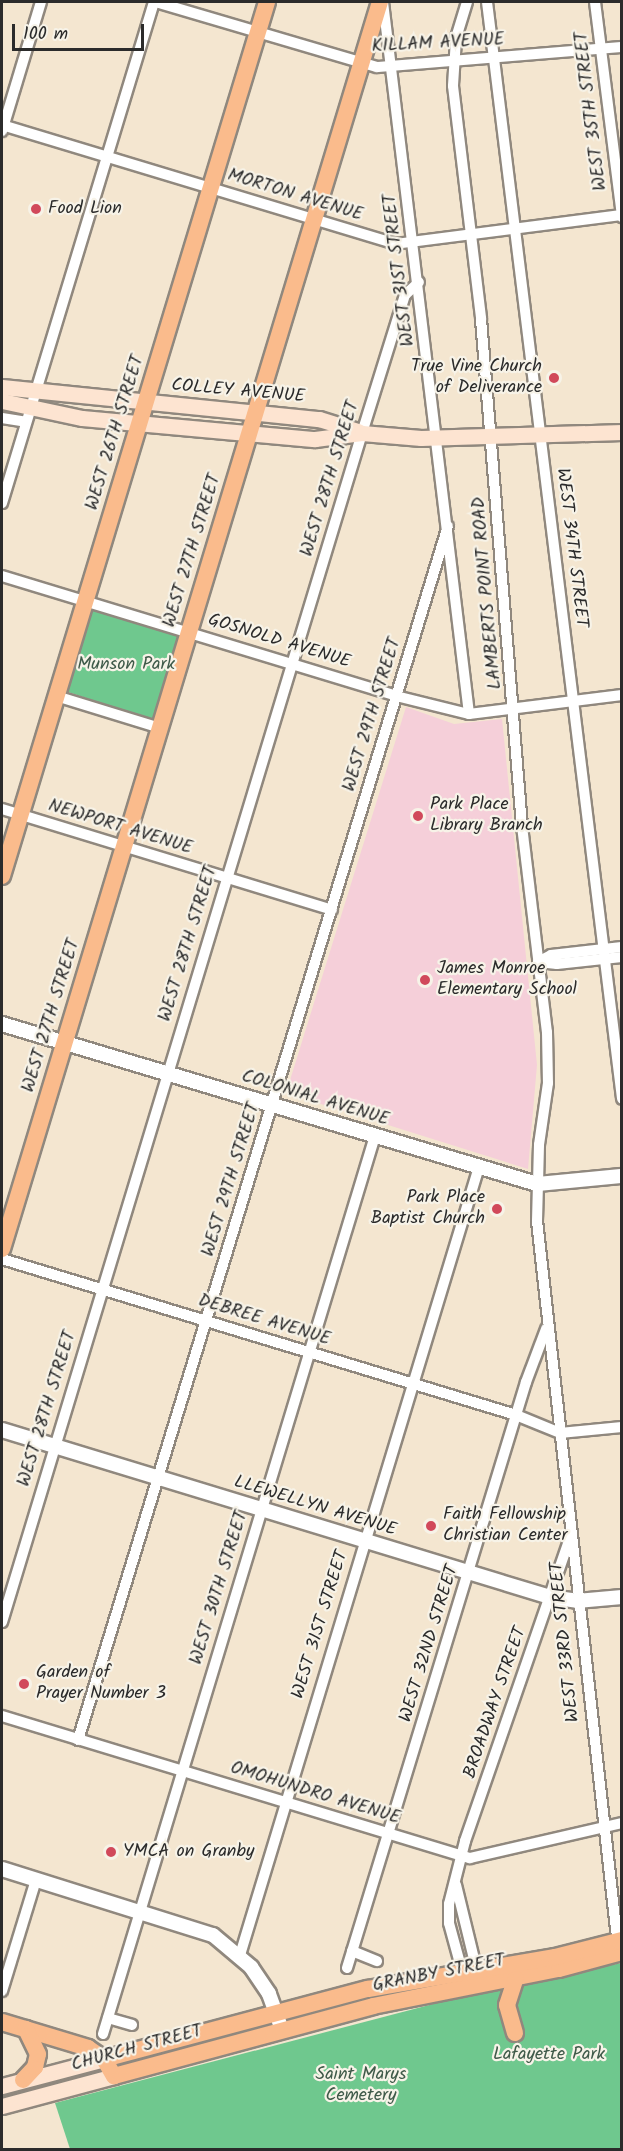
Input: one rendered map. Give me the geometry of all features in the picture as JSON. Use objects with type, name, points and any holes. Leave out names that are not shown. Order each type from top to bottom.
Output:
[{"type":"main road","name":"WEST 26TH STREET","points":[[2,876],[267,2]]},
{"type":"main road","name":"WEST 27TH STREET","points":[[2,1249],[382,2]]},
{"type":"main road","name":"COLLEY AVENUE","points":[[2,387],[146,403],[319,418],[362,433]]},
{"type":"main road","name":"COLLEY AVENUE","points":[[2,401],[28,414],[315,439],[362,433],[437,438],[621,432]]},
{"type":"main road","name":"GRANBY STREET","points":[[277,2012],[368,1989],[471,1978],[516,1978],[620,1946]]},
{"type":"main road","name":"GRANBY STREET","points":[[282,2030],[471,1978],[620,1946]]},
{"type":"main road","points":[[515,2033],[507,2001],[516,1978]]},
{"type":"main road","name":"CHURCH STREET","points":[[2,2086],[277,2012]]},
{"type":"main road","points":[[2,2022],[88,2048],[104,2059],[114,2076]]},
{"type":"main road","points":[[23,2080],[35,2067],[38,2054],[26,2029]]},
{"type":"main road","name":"CHURCH STREET","points":[[2,2106],[282,2030]]},
{"type":"street","points":[[2,127],[41,2]]},
{"type":"street","points":[[2,503],[106,156],[155,2]]},
{"type":"street","name":"KILLAM AVENUE","points":[[155,2],[361,65],[392,67],[452,63],[621,47]]},
{"type":"street","name":"WEST 31ST STREET","points":[[382,2],[419,282],[469,714]]},
{"type":"street","name":"LAMBERTS POINT ROAD","points":[[467,2],[452,63],[472,234],[512,709],[549,1058],[537,1184]]},
{"type":"street","name":"WEST 34TH STREET","points":[[487,2],[621,1099]]},
{"type":"street","name":"WEST 35TH STREET","points":[[596,2],[621,215]]},
{"type":"street","name":"MORTON AVENUE","points":[[2,127],[211,187],[394,244],[414,244],[472,234],[621,215]]},
{"type":"street","name":"WEST 28TH STREET","points":[[2,1622],[362,433],[405,295],[419,282]]},
{"type":"street","points":[[2,418],[28,414]]},
{"type":"street","name":"WEST 29TH STREET","points":[[78,1740],[448,526]]},
{"type":"street","name":"GOSNOLD AVENUE","points":[[2,576],[396,696],[469,714],[621,696]]},
{"type":"street","points":[[56,696],[160,728]]},
{"type":"street","name":"NEWPORT AVENUE","points":[[2,809],[332,910]]},
{"type":"street","points":[[604,954],[621,947]]},
{"type":"street","points":[[538,962],[551,955],[604,954],[621,957]]},
{"type":"street","name":"COLONIAL AVENUE","points":[[2,1024],[537,1184],[621,1176]]},
{"type":"street","name":"WEST 30TH STREET","points":[[103,2034],[138,1911],[375,1136]]},
{"type":"street","name":"WEST 31ST STREET","points":[[240,1955],[479,1167]]},
{"type":"street","name":"WEST 33RD STREET","points":[[537,1184],[547,1326],[577,1601],[620,1946]]},
{"type":"street","name":"DEBREE AVENUE","points":[[2,1259],[516,1415],[529,1415],[559,1429],[621,1427]]},
{"type":"street","name":"WEST 32ND STREET","points":[[347,1968],[516,1415],[547,1326]]},
{"type":"street","name":"DEBREE AVENUE","points":[[559,1429],[621,1420]]},
{"type":"street","name":"LLEWELLYN AVENUE","points":[[2,1430],[550,1597],[577,1601],[621,1598]]},
{"type":"street","name":"BROADWAY STREET","points":[[471,1978],[455,1882],[461,1857],[571,1535]]},
{"type":"street","name":"OMOHUNDRO AVENUE","points":[[2,1716],[461,1857],[482,1857],[621,1823]]},
{"type":"street","points":[[2,1869],[199,1929],[240,1955],[263,1984],[277,2012],[282,2030]]},
{"type":"street","points":[[2,1991],[36,1880]]},
{"type":"street","name":"GRANBY STREET","points":[[352,1951],[377,1961]]},
{"type":"street","points":[[108,2018],[132,2025]]},
{"type":"shaded area","name":"James Monroe Elementary School","points":[[406,707],[454,724],[502,719],[537,1065],[528,1169],[286,1093]]},
{"type":"green space","name":"Munson Park","points":[[95,608],[181,634],[156,717],[150,719],[68,692],[90,609]]},
{"type":"green space","points":[[621,1963],[621,2149],[70,2149],[55,2103],[456,1998]]},
{"type":"place","name":"Food Lion","points":[[36,209]]},
{"type":"place","name":"True Vine Church of Deliverance","points":[[554,378]]},
{"type":"place","name":"Park Place Library Branch","points":[[418,816]]},
{"type":"place","name":"James Monroe Elementary School","points":[[425,980]]},
{"type":"place","name":"Park Place Baptist Church","points":[[497,1209]]},
{"type":"place","name":"Faith Fellowship Christian Center","points":[[431,1526]]},
{"type":"place","name":"Garden of Prayer Number 3","points":[[24,1684]]},
{"type":"place","name":"YMCA on Granby","points":[[111,1852]]},
{"type":"park label","name":"Lafayette Park","points":[[549,2055]]},
{"type":"park label","name":"Saint Marys Cemetery","points":[[361,2086]]}]
